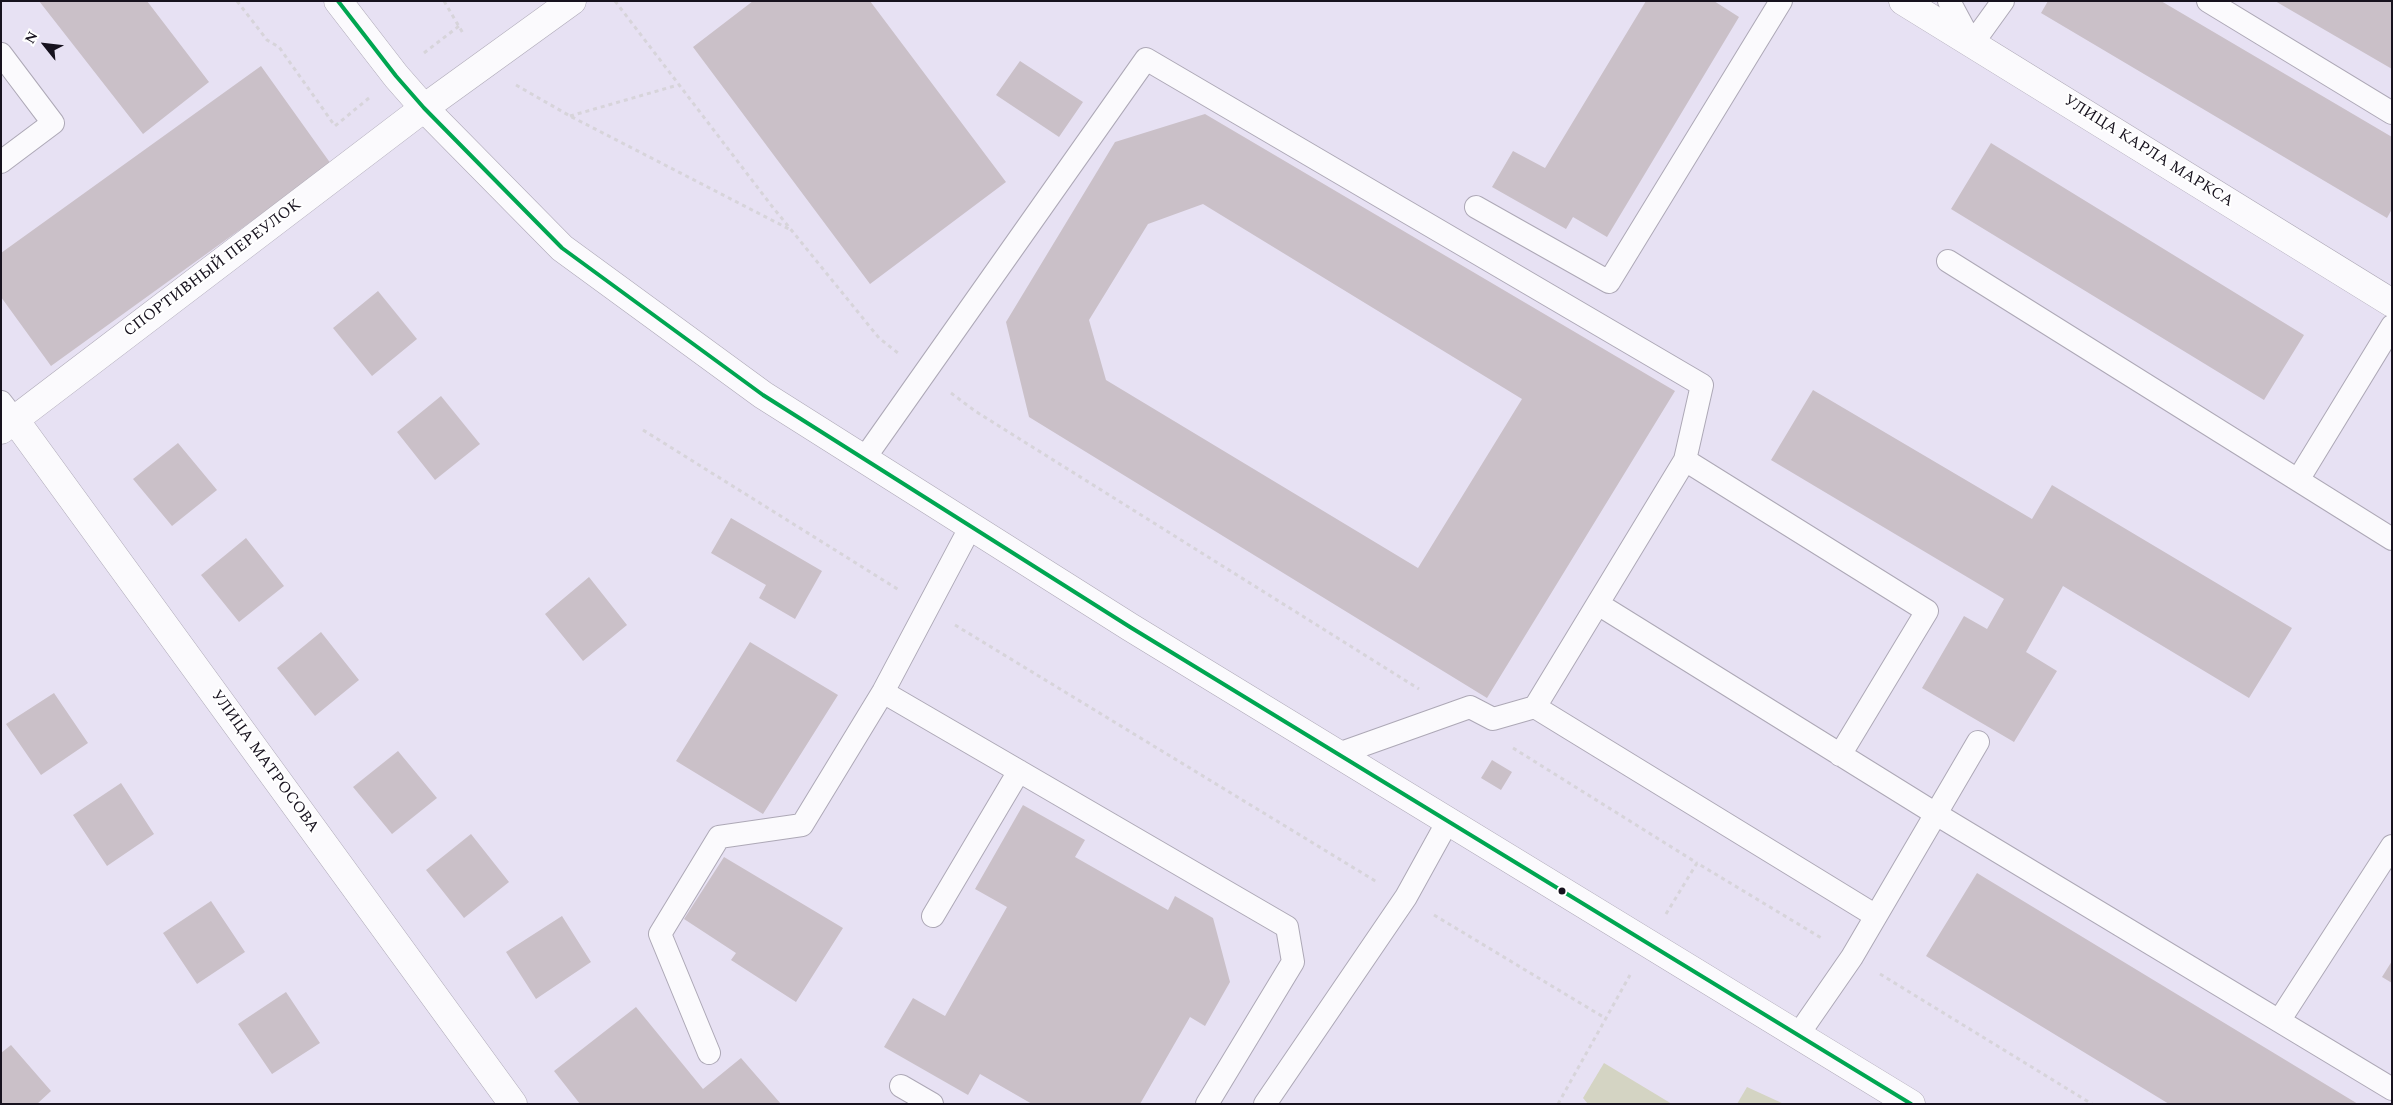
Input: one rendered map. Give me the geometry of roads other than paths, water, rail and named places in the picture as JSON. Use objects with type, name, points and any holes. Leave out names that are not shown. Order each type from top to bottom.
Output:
[{"type":"street","points":[[338,1],[396,76],[424,108],[562,248],[763,395],[1130,627],[1911,1104]]},
{"type":"street","points":[[424,108],[572,1]]},
{"type":"street","name":"УЛИЦА КАРЛА МАРКСА","points":[[1903,1],[2392,303]]},
{"type":"street","name":"СПОРТИВНЫЙ ПЕРЕУЛОК","points":[[6,417],[424,108]]},
{"type":"street","name":"УЛИЦА МАТРОСОВА","points":[[6,417],[513,1104]]},
{"type":"lane","points":[[1476,207],[1609,282],[1781,1]]},
{"type":"lane","points":[[1949,1],[1972,44],[2003,1]]},
{"type":"lane","points":[[2208,1],[2392,113]]},
{"type":"lane","points":[[1,54],[53,123],[1,162]]},
{"type":"lane","points":[[864,459],[1146,59],[1702,385],[1685,460],[1535,706],[1493,719],[1470,707],[1338,754]]},
{"type":"lane","points":[[1948,260],[2392,539]]},
{"type":"lane","points":[[2298,480],[2392,326]]},
{"type":"lane","points":[[1685,460],[1927,611],[1840,755]]},
{"type":"lane","points":[[709,1053],[660,934],[719,837],[802,825],[883,692],[970,526]]},
{"type":"lane","points":[[1598,604],[1936,814],[2392,1089]]},
{"type":"lane","points":[[883,692],[1287,927],[1292,962],[1207,1104]]},
{"type":"lane","points":[[1535,706],[1876,916]]},
{"type":"lane","points":[[1798,1035],[1852,957],[1978,742]]},
{"type":"lane","points":[[933,916],[1019,771]]},
{"type":"lane","points":[[1265,1104],[1406,897],[1448,821]]},
{"type":"lane","points":[[2279,1021],[2392,846]]},
{"type":"lane","points":[[901,1086],[932,1104]]}]
